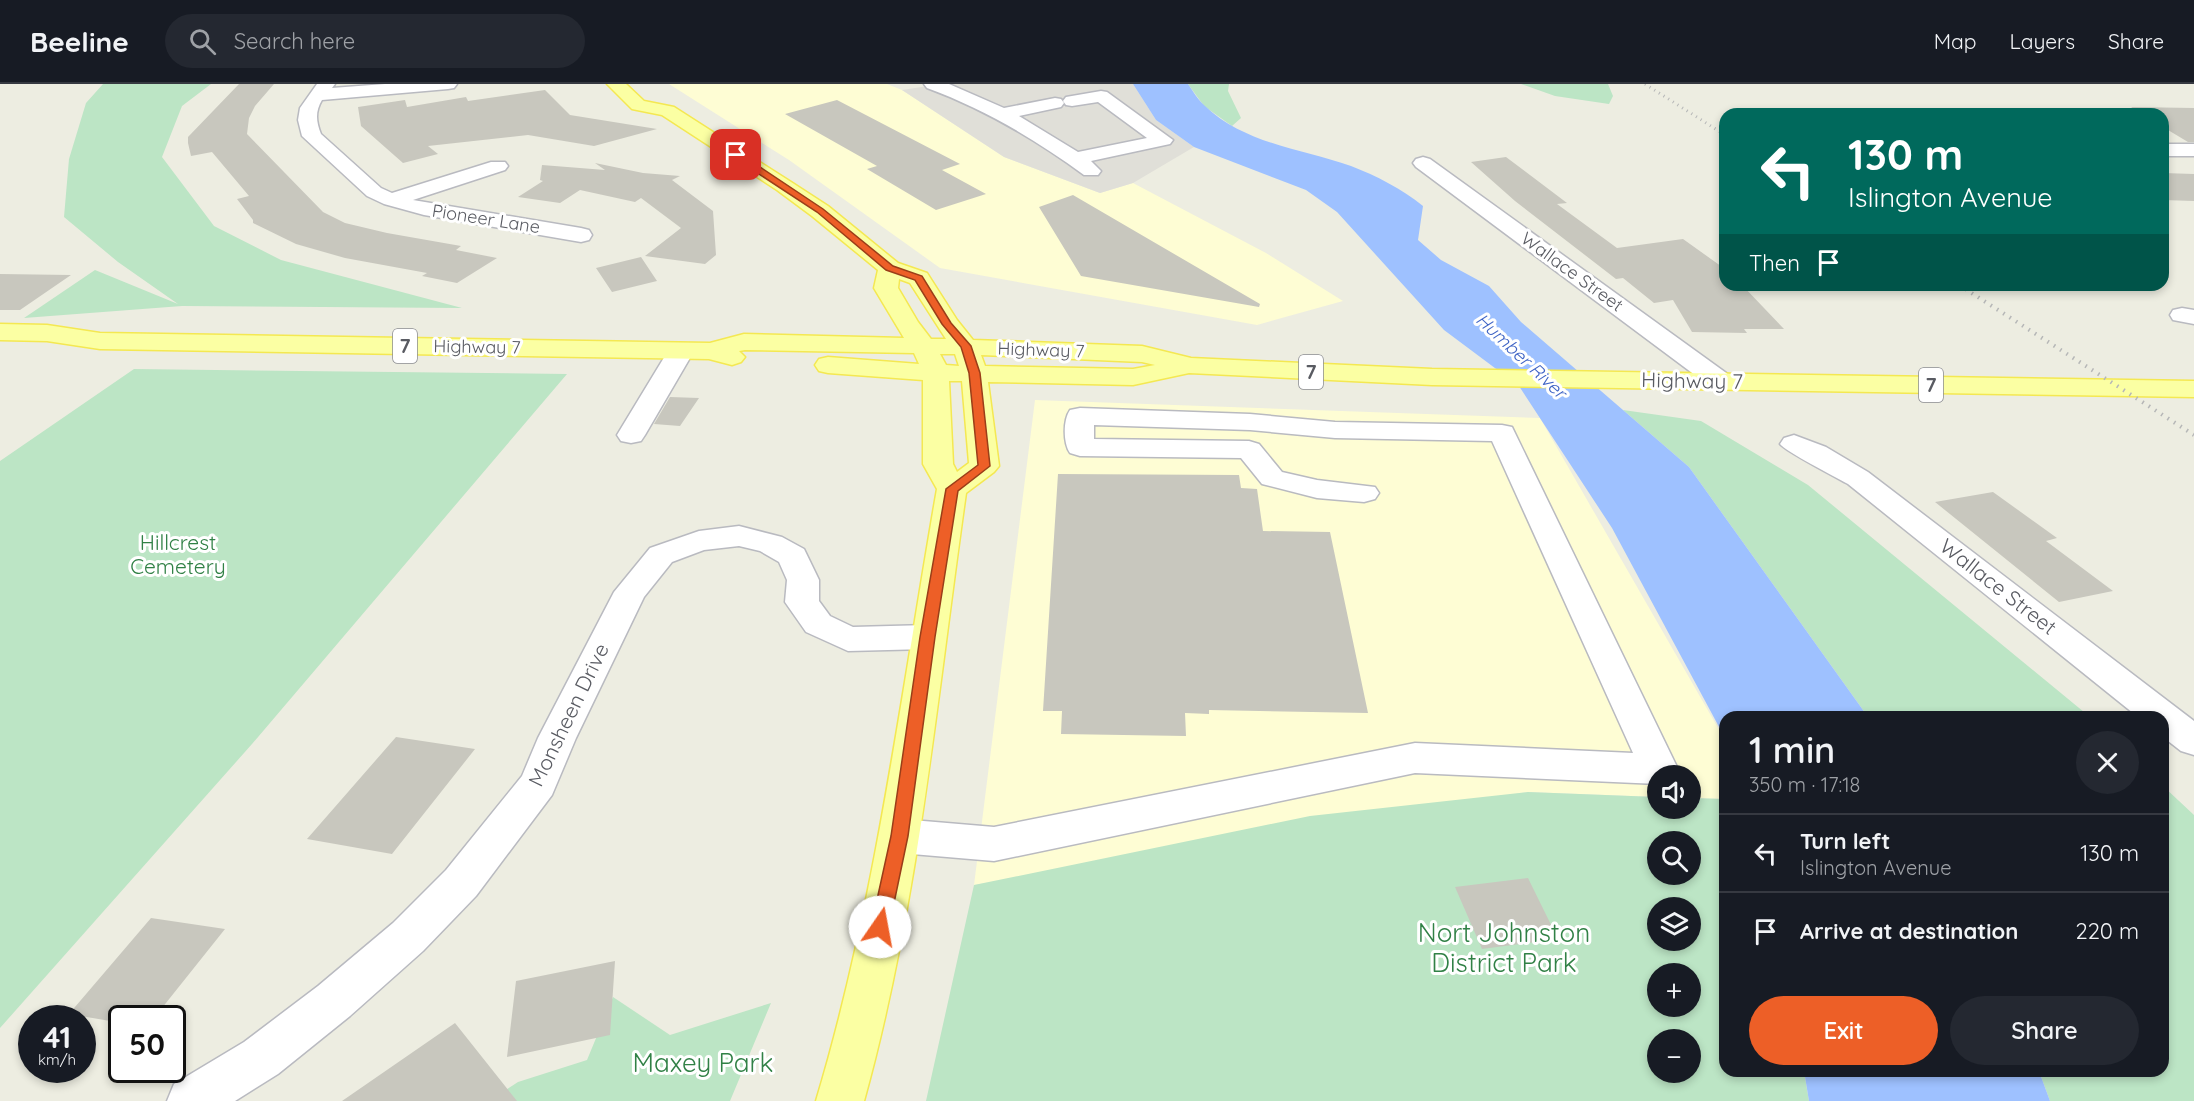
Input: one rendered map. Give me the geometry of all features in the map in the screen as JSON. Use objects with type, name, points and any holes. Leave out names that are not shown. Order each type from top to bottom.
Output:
[{"type":"main road","points":[[616,84],[638,105],[668,111],[820,211],[890,268],[919,278],[970,360],[984,466],[952,489]]},
{"type":"main road","points":[[651,90],[666,101],[668,111]]},
{"type":"main road","points":[[840,1101],[851,1063],[900,836],[928,637],[952,489],[938,464],[936,373],[924,346],[907,325],[886,288],[890,268]]},
{"type":"main road","name":"Highway 7","points":[[0,332],[46,333],[100,341],[681,351],[710,351],[744,342],[924,346],[970,360],[1133,377],[1191,366],[1432,377],[2194,389]]},
{"type":"main road","name":"Highway 7","points":[[0,353],[14,354],[100,341]]},
{"type":"main road","name":"Highway 7","points":[[710,351],[741,360],[936,373],[970,360]]},
{"type":"street","name":"Pioneer Lane","points":[[448,84],[321,90],[306,115],[312,136],[374,192],[391,200],[424,209],[582,235]]},
{"type":"street","points":[[933,84],[966,96],[1002,114],[1091,171]]},
{"type":"street","points":[[1002,114],[1101,96],[1163,140],[1075,159]]},
{"type":"street","points":[[1087,117],[1122,110]]},
{"type":"street","points":[[1028,129],[1051,124]]},
{"type":"street","points":[[2169,150],[2194,150]]},
{"type":"street","name":"Wallace Street","points":[[1423,163],[1720,381]]},
{"type":"street","name":"Pioneer Lane","points":[[391,200],[498,166]]},
{"type":"street","points":[[631,435],[681,351]]},
{"type":"street","points":[[900,836],[994,844],[1414,758],[1659,768],[1502,433],[1335,430],[1250,422],[1080,416],[1080,447],[1249,450],[1272,478],[1317,489],[1364,493]]},
{"type":"street","name":"Wallace Street","points":[[1794,444],[1816,453],[1858,478],[2156,711]]},
{"type":"street","name":"Monsheen Drive","points":[[191,1101],[261,1058],[334,1001],[408,937],[461,883],[538,784],[557,738],[630,592],[661,555],[699,541],[739,536],[771,544],[793,556],[803,580],[801,602],[818,624],[848,639],[928,637]]},
{"type":"street","name":"Wallace Street","points":[[2169,721],[2194,741]]},
{"type":"shaded area","points":[[669,84],[887,84],[902,90],[1004,157],[1100,193],[1133,183],[1266,253],[1343,301],[1257,325],[940,268],[789,160]]},
{"type":"shaded area","points":[[941,84],[1133,84],[1156,120],[1194,147],[1133,183],[1100,193],[1004,157],[902,90]]},
{"type":"shaded area","points":[[1035,400],[1540,418],[1719,730],[1719,799],[1701,798],[1701,765],[1647,765],[1647,797],[1528,792],[974,885]]},
{"type":"green space","points":[[103,84],[211,84],[182,106],[162,157],[214,226],[281,260],[462,308],[182,306],[24,318],[95,270],[178,304],[118,262],[64,217],[69,159],[86,103]]},
{"type":"green space","points":[[1188,84],[1229,84],[1228,91],[1241,118],[1232,126],[1204,106]]},
{"type":"green space","points":[[1521,84],[1608,84],[1613,96],[1609,104],[1555,96]]},
{"type":"green space","name":"Hillcrest Cemetery","points":[[134,369],[567,374],[252,744],[18,1005],[0,1028],[0,461]]},
{"type":"green space","points":[[1623,410],[1701,421],[1808,485],[2083,711],[1864,711],[1689,467]]},
{"type":"green space","name":"Nort Johnston District Park","points":[[1528,792],[1647,797],[1647,819],[1701,819],[1701,798],[1719,799],[1719,1077],[1805,1077],[1809,1101],[926,1101],[974,885],[1310,816]]},
{"type":"green space","points":[[2169,792],[2194,815],[2194,1101],[2050,1101],[2041,1077],[2169,1077]]},
{"type":"green space","name":"Maxey Park","points":[[613,997],[670,1035],[771,1003],[730,1101],[489,1101],[518,1082],[587,1060]]},
{"type":"water","name":"Humber River","points":[[1133,84],[1188,84],[1205,106],[1238,129],[1275,144],[1361,170],[1398,189],[1423,206],[1418,240],[1441,260],[1489,286],[1521,322],[1689,467],[1864,711],[1719,711],[1719,727],[1612,528],[1519,386],[1444,330],[1337,212],[1306,190],[1194,147],[1156,120]]},
{"type":"water","points":[[1805,1077],[2041,1077],[2050,1101],[1809,1101]]},
{"type":"building","points":[[239,84],[274,84],[255,106],[249,118],[247,134],[323,212],[345,223],[461,246],[456,250],[497,258],[457,283],[422,276],[427,273],[345,258],[296,244],[253,223],[237,199],[249,196],[212,152],[191,156],[188,143],[188,137]]},
{"type":"building","points":[[545,90],[570,115],[657,129],[594,146],[528,135],[428,146],[438,154],[403,163],[361,126],[358,107],[405,100],[407,107],[466,97],[468,101]]},
{"type":"building","points":[[837,100],[960,164],[942,170],[986,194],[936,210],[867,169],[877,166],[785,114]]},
{"type":"building","points":[[2131,107],[2194,108],[2194,142],[2188,142],[2169,131],[2169,108]]},
{"type":"building","points":[[1506,157],[1567,203],[1557,204],[1617,248],[1683,239],[1719,265],[1719,291],[1748,291],[1784,329],[1744,329],[1747,333],[1692,332],[1673,300],[1654,303],[1623,278],[1616,279],[1515,201],[1471,162]]},
{"type":"building","points":[[595,163],[643,173],[680,176],[672,180],[713,211],[716,255],[705,264],[645,256],[681,228],[641,198],[635,202],[580,190],[560,203],[518,197],[543,181],[540,180],[542,165],[605,170]]},
{"type":"building","points":[[2169,173],[2194,174],[2194,201],[2169,200]]},
{"type":"building","points":[[1073,195],[1260,304],[1259,307],[1081,276],[1039,207]]},
{"type":"building","points":[[641,257],[657,281],[612,292],[596,268]]},
{"type":"building","points":[[0,274],[71,275],[20,310],[0,310]]},
{"type":"building","points":[[670,397],[699,398],[680,426],[654,424]]},
{"type":"building","points":[[1058,474],[1239,475],[1241,488],[1257,489],[1263,531],[1330,532],[1368,713],[1209,710],[1209,714],[1185,713],[1186,736],[1061,734],[1062,711],[1043,711]]},
{"type":"building","points":[[1993,492],[2057,538],[2046,541],[2113,591],[2059,602],[1935,502]]},
{"type":"building","points":[[396,737],[475,749],[392,854],[307,839]]},
{"type":"building","points":[[1528,878],[1558,939],[1482,949],[1455,887]]},
{"type":"building","points":[[151,918],[225,929],[164,1005],[108,1005],[108,1021],[96,1019],[96,1005],[77,1005]]},
{"type":"building","points":[[615,961],[610,1035],[507,1057],[516,981]]},
{"type":"building","points":[[455,1023],[517,1101],[342,1101]]},
{"type":"railway","points":[[1645,84],[1719,131]]},
{"type":"railway","points":[[1968,291],[2194,435]]},
{"type":"route","points":[[736,155],[820,211],[890,268],[919,278],[947,324],[966,346],[974,373],[984,466],[952,489],[928,637],[900,836],[880,927]]}]
